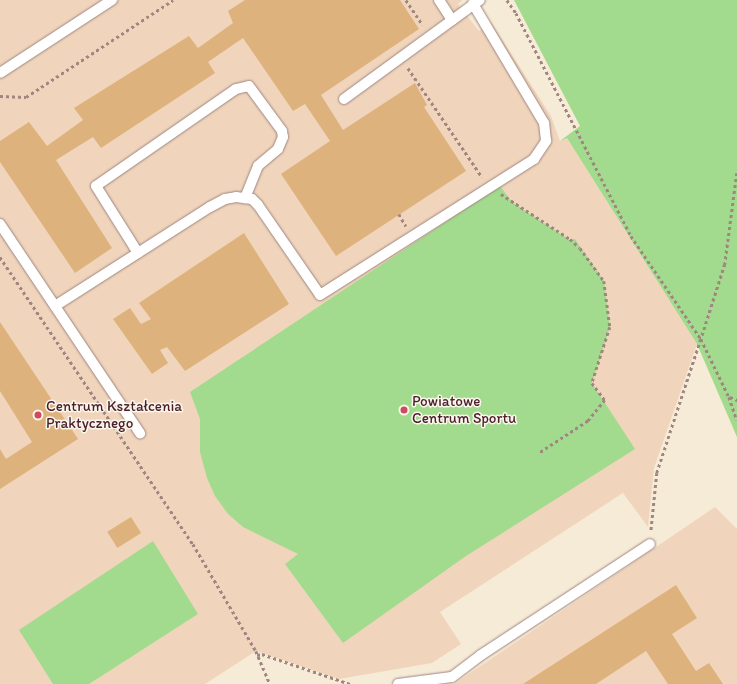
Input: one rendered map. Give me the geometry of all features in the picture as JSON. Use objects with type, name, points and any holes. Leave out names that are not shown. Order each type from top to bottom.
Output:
[{"type":"lane","points":[[0,73],[112,0]]},
{"type":"lane","points":[[439,0],[452,20]]},
{"type":"lane","points":[[55,306],[225,198],[252,199],[258,205],[320,295],[534,159],[546,141],[544,123],[476,2],[344,99]]},
{"type":"lane","points":[[138,253],[96,186],[236,89],[249,86],[282,131],[283,137],[278,150],[258,166],[245,198]]},
{"type":"lane","points":[[0,224],[140,433]]},
{"type":"lane","points":[[398,684],[455,680],[481,655],[650,544]]},
{"type":"path","points":[[0,96],[26,97],[173,0]]},
{"type":"path","points":[[406,0],[430,36]]},
{"type":"path","points":[[508,0],[630,236],[701,339],[730,397],[737,420]]},
{"type":"path","points":[[401,57],[488,187],[570,239],[580,248],[604,281],[610,327],[592,383],[605,400],[588,420],[538,454]]},
{"type":"path","points":[[650,544],[657,473],[725,264],[737,173]]},
{"type":"path","points":[[0,257],[167,503],[257,655],[270,684]]},
{"type":"path","points":[[730,397],[737,400]]},
{"type":"path","points":[[257,655],[262,654],[350,684]]},
{"type":"shaded area","points":[[0,0],[463,0],[458,4],[479,31],[491,22],[551,116],[560,141],[567,138],[697,344],[654,468],[648,527],[623,493],[440,612],[461,644],[432,663],[339,679],[256,651],[205,684],[0,684]]},
{"type":"shaded area","points":[[715,507],[737,529],[737,684],[454,684]]},
{"type":"green space","points":[[514,0],[737,0],[737,437],[697,344],[567,138],[560,141],[580,126]]},
{"type":"green space","name":"Powiatowe Centrum Sportu","points":[[500,186],[512,202],[570,240],[575,239],[604,281],[610,327],[592,383],[635,449],[466,556],[343,643],[285,564],[298,554],[243,527],[228,514],[215,496],[207,478],[200,452],[200,419],[190,392]]},
{"type":"green space","points":[[153,541],[198,614],[89,684],[53,684],[19,630]]},
{"type":"building","points":[[245,0],[400,0],[419,29],[321,95],[343,130],[415,83],[427,105],[424,107],[466,171],[336,256],[281,174],[330,141],[305,104],[293,111],[243,38],[208,62],[215,73],[101,148],[93,137],[56,160],[112,248],[75,273],[0,162],[0,141],[29,122],[47,146],[83,120],[74,108],[189,36],[198,48],[233,23],[228,11]]},
{"type":"building","points":[[244,233],[289,304],[185,371],[167,347],[160,350],[168,363],[152,374],[113,319],[130,308],[141,324],[151,319],[139,303]]},
{"type":"building","name":"Centrum Kształcenia Praktycznego","points":[[0,322],[78,439],[0,489],[0,449],[6,459],[32,442],[0,391]]},
{"type":"building","points":[[131,517],[141,533],[117,548],[107,532]]},
{"type":"building","points":[[676,585],[697,618],[672,634],[696,671],[709,663],[723,684],[668,684],[646,651],[596,684],[523,684]]},
{"type":"place","name":"Powiatowe Centrum Sportu","points":[[404,410]]},
{"type":"place","name":"Centrum Kształcenia Praktycznego","points":[[38,415]]}]
